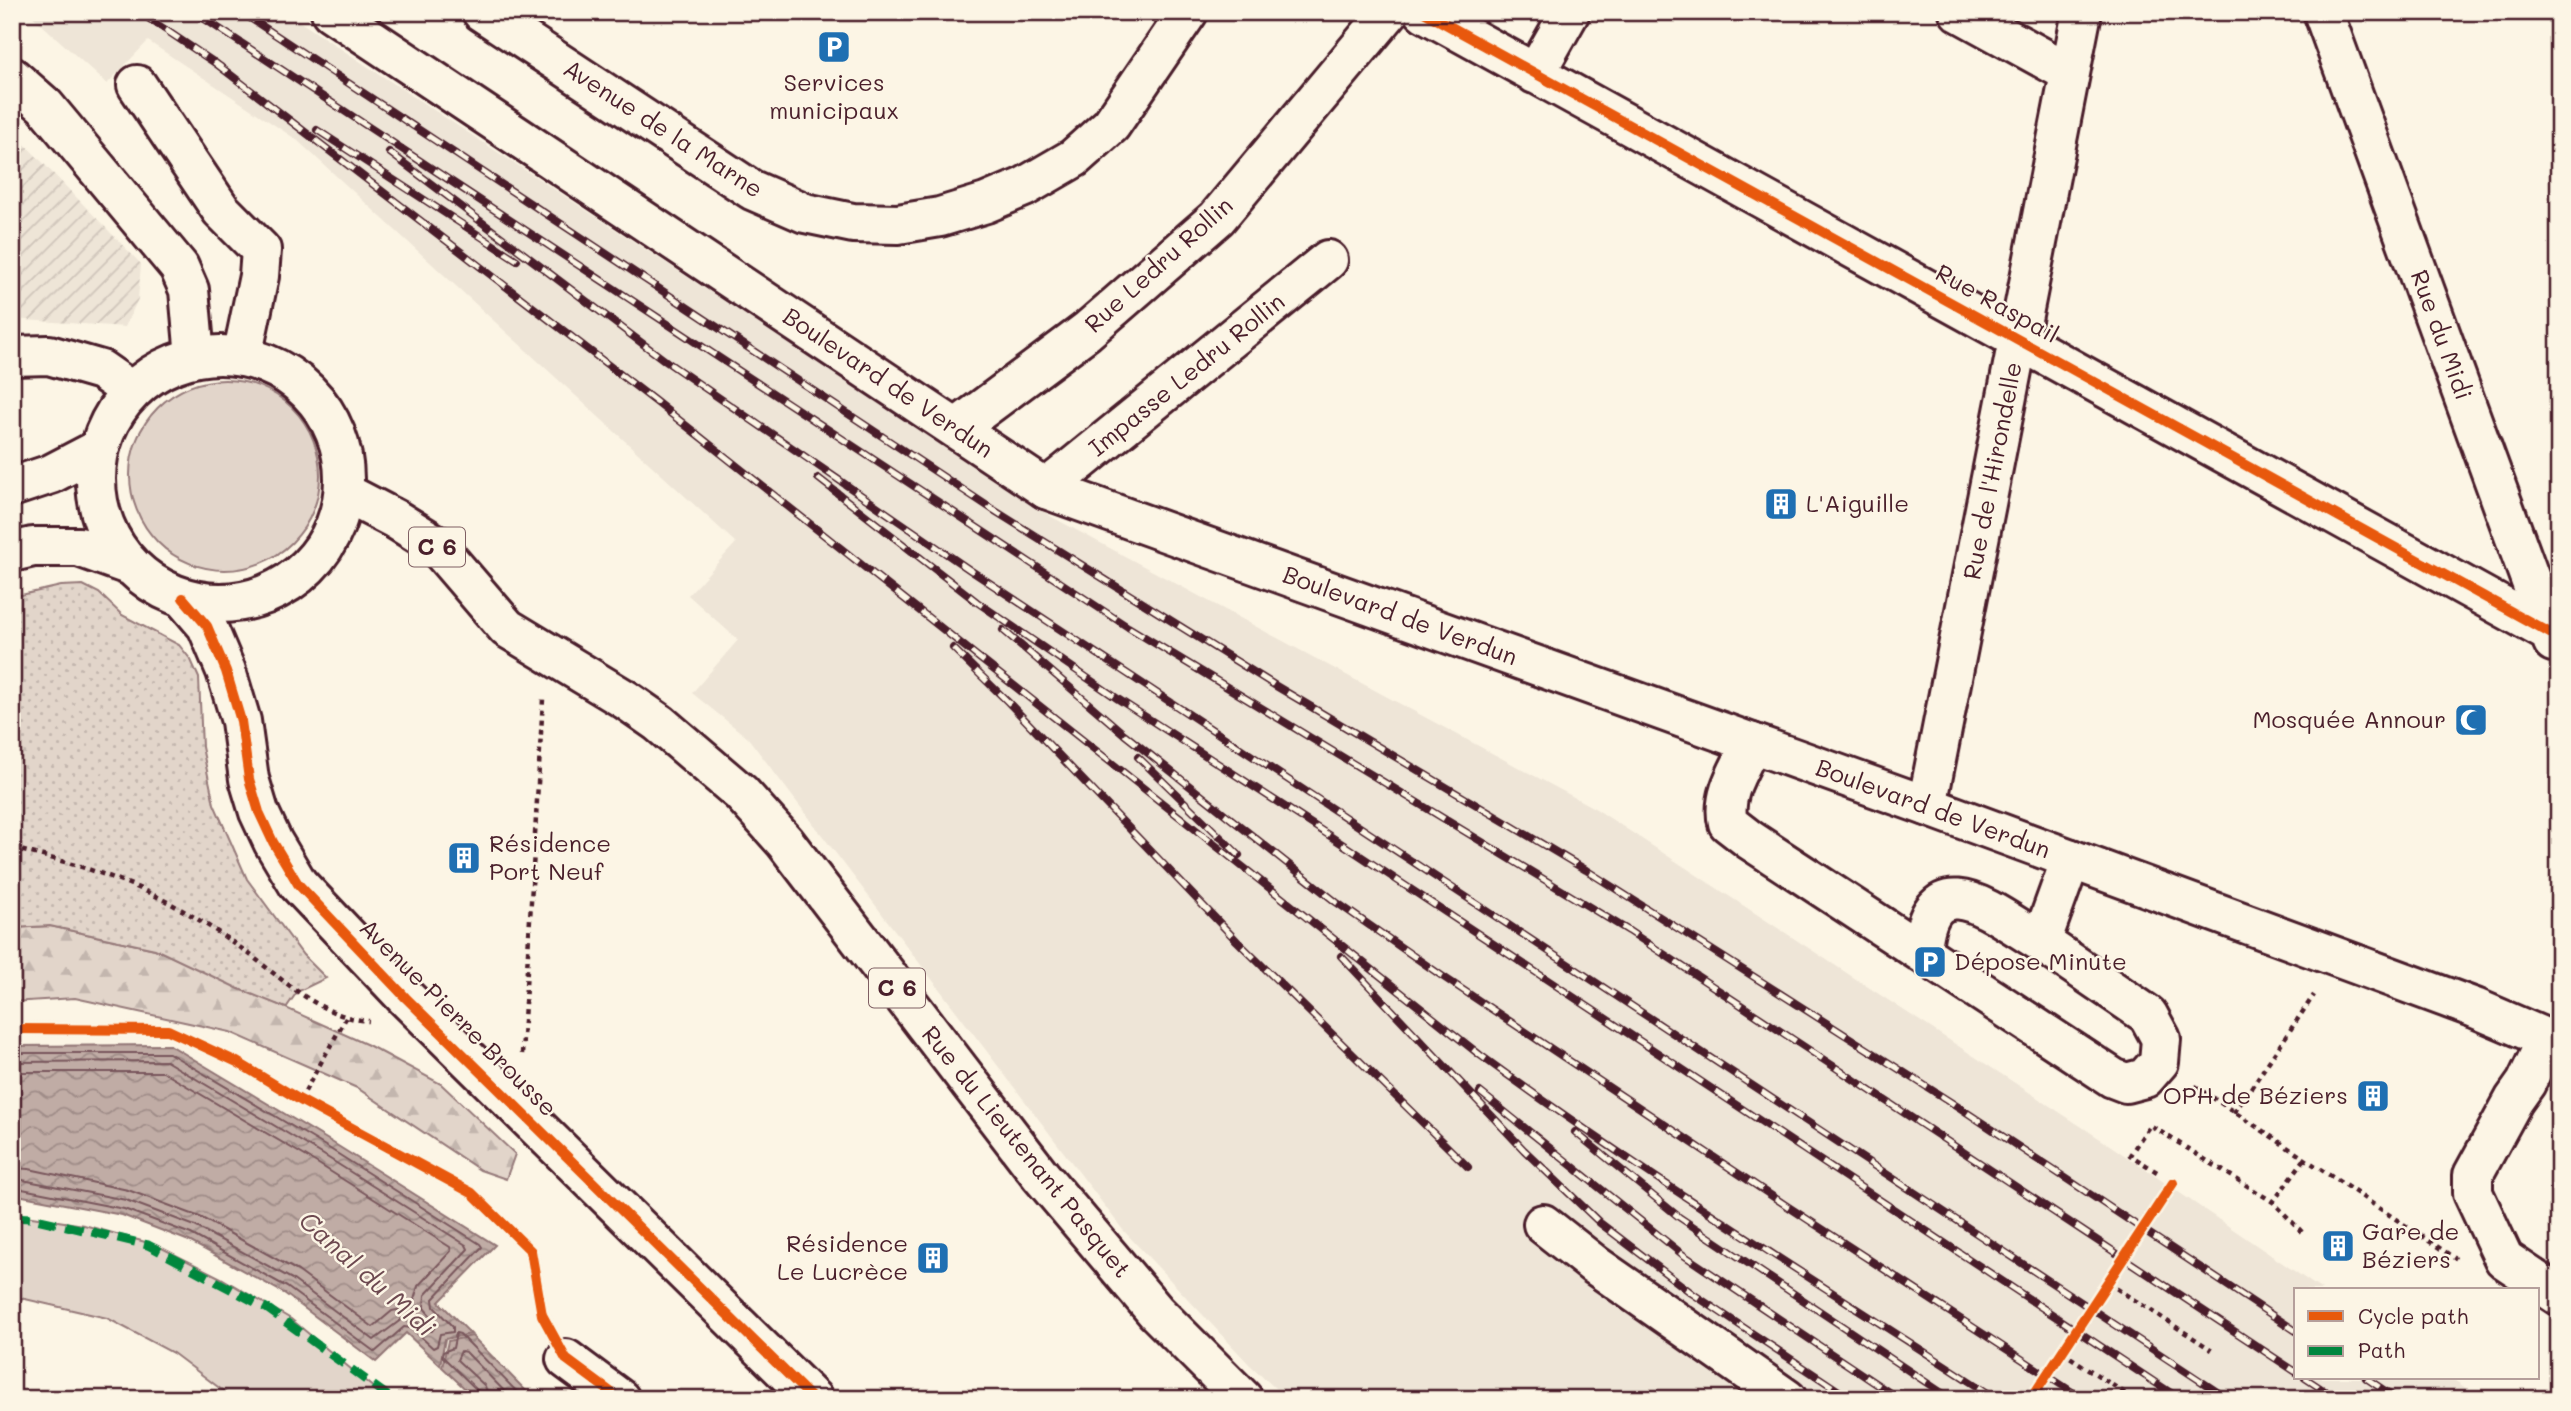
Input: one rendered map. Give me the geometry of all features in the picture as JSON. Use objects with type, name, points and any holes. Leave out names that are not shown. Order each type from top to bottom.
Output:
[{"type":"main road","name":"Boulevard de Verdun","points":[[331,12],[1046,489],[1927,806],[2475,1008],[2553,1042]]},
{"type":"main road","name":"Avenue de la Marne","points":[[482,12],[752,190],[805,213],[853,223],[887,224],[940,217],[986,203],[1024,187],[1074,158],[1111,125],[1188,12]]},
{"type":"main road","name":"Rue Ledru Rollin","points":[[957,428],[1087,331],[1217,218],[1389,12]]},
{"type":"main road","name":"Rue Raspail","points":[[1424,12],[2019,340],[2554,645]]},
{"type":"main road","points":[[1535,74],[1570,12]]},
{"type":"main road","points":[[1959,12],[2070,73]]},
{"type":"main road","name":"Rue de l'Hirondelle","points":[[1927,806],[2082,12]]},
{"type":"main road","name":"Rue du Midi","points":[[2323,12],[2554,645]]},
{"type":"main road","points":[[12,78],[45,106],[179,267],[189,290],[195,357]]},
{"type":"main road","points":[[137,85],[220,210],[261,250],[259,276],[242,357]]},
{"type":"main road","name":"Impasse Ledru Rollin","points":[[1046,489],[1328,260]]},
{"type":"main road","points":[[218,354],[242,357],[285,373],[320,404],[341,446],[345,493],[337,523],[323,551],[301,574],[275,592],[246,602],[214,604],[183,598],[154,585],[129,565],[106,530],[99,503],[96,490],[99,449],[111,418],[131,391],[160,370],[195,357],[218,354]]},
{"type":"main road","points":[[12,356],[49,355],[100,370],[131,391]]},
{"type":"main road","points":[[12,487],[51,474],[99,449]]},
{"type":"main road","name":"Rue du Lieutenant Pasquet","points":[[345,493],[435,544],[507,628],[659,723],[718,772],[763,817],[1049,1186],[1156,1312],[1243,1399]]},
{"type":"main road","points":[[12,552],[33,547],[79,547],[129,565]]},
{"type":"main road","name":"Avenue Pierre Brousse","points":[[183,598],[207,626],[226,671],[241,721],[249,779],[259,812],[298,884],[406,998],[813,1399]]},
{"type":"main road","points":[[1752,743],[1724,808],[1728,823],[2112,1078],[2126,1083],[2146,1078],[2159,1062],[2161,1039],[2148,1015],[2041,942],[1972,902],[1954,898],[1941,902],[1928,915],[1923,932],[1922,951]]},
{"type":"main road","points":[[2041,942],[2071,859]]},
{"type":"main road","points":[[2553,1042],[2514,1100],[2473,1175],[2473,1193],[2504,1259],[2559,1296]]},
{"type":"main road","points":[[1543,1224],[1595,1265],[1787,1399]]},
{"type":"main road","points":[[566,1359],[620,1399]]},
{"type":"path","points":[[522,1055],[546,651]]},
{"type":"path","points":[[12,848],[120,878],[172,904],[240,948],[297,992],[346,1018],[376,1020]]},
{"type":"path","points":[[2234,1113],[2339,959]]},
{"type":"path","points":[[300,1100],[346,1018]]},
{"type":"path","points":[[2157,1172],[2130,1155],[2150,1125],[2273,1202],[2302,1232]]},
{"type":"path","points":[[2273,1202],[2304,1159]]},
{"type":"path","points":[[2108,1283],[2212,1350]]},
{"type":"path","points":[[2062,1352],[2134,1399]]},
{"type":"shaded area","name":"Gare de Béziers","points":[[28,12],[285,12],[1052,517],[1596,809],[2108,1144],[2319,1288],[2294,1288],[2294,1380],[2454,1380],[2482,1399],[1287,1399],[1250,1365],[1123,1230],[748,738],[692,693],[738,640],[688,595],[736,543],[297,140],[148,41],[107,84]]},
{"type":"shaded area","points":[[12,131],[141,264],[138,299],[125,327],[12,319]]},
{"type":"green space","points":[[225,380],[261,388],[278,396],[292,408],[304,422],[312,439],[320,475],[312,511],[304,528],[292,542],[278,554],[261,562],[225,570],[189,562],[172,554],[158,542],[146,528],[138,511],[130,475],[138,439],[146,422],[158,408],[172,396],[189,388]]},
{"type":"green space","points":[[83,585],[99,593],[122,615],[179,645],[191,660],[199,678],[202,747],[214,804],[247,879],[303,955],[326,978],[297,992],[286,1008],[155,949],[50,926],[12,928],[12,597],[61,586]]},
{"type":"green space","points":[[50,926],[155,949],[368,1045],[441,1084],[515,1154],[506,1179],[480,1170],[357,1088],[230,1032],[75,998],[12,1002],[12,928]]},
{"type":"green space","points":[[12,1214],[84,1225],[156,1245],[221,1278],[291,1319],[387,1399],[234,1399],[173,1353],[107,1318],[12,1296]]},
{"type":"water","name":"Canal du Midi","points":[[170,1045],[495,1245],[439,1302],[471,1334],[445,1339],[440,1365],[406,1333],[376,1362],[284,1293],[189,1241],[122,1215],[12,1194],[12,1046]]},
{"type":"water","points":[[472,1336],[534,1399],[476,1399],[442,1367],[448,1341]]},
{"type":"railway","points":[[139,12],[221,67]]},
{"type":"railway","points":[[194,12],[1128,627],[1629,931],[2294,1371]]},
{"type":"railway","points":[[241,12],[992,509],[1276,686],[1586,870],[1960,1108],[2294,1330]]},
{"type":"railway","points":[[214,62],[655,401],[1480,1055],[1671,1188],[1997,1399]]},
{"type":"railway","points":[[317,130],[517,260]]},
{"type":"railway","points":[[389,152],[667,362],[970,570],[2228,1399]]},
{"type":"railway","points":[[818,478],[977,602],[1118,699],[1347,847],[2180,1399]]},
{"type":"railway","points":[[1003,630],[1124,734],[1336,902],[1442,976],[1784,1204],[2083,1399]]},
{"type":"railway","points":[[953,648],[1237,941],[1468,1167]]},
{"type":"railway","points":[[1138,757],[1239,855]]},
{"type":"railway","points":[[1341,956],[1524,1150],[1600,1223],[1693,1294],[1851,1399]]},
{"type":"railway","points":[[1480,1092],[1682,1254],[1899,1399]]},
{"type":"railway","points":[[1575,1132],[1679,1217],[1951,1399]]},
{"type":"railway","points":[[2308,1380],[2337,1399]]},
{"type":"railway","points":[[2369,1380],[2397,1399]]},
{"type":"marked path","points":[[12,1217],[32,1218],[148,1245],[268,1309],[392,1399]]},
{"type":"cycle path","points":[[1424,12],[2550,633]]},
{"type":"cycle path","points":[[183,598],[207,626],[226,671],[241,721],[249,779],[259,812],[298,884],[406,998],[813,1399]]},
{"type":"cycle path","points":[[12,1029],[168,1030],[237,1062],[300,1100],[472,1193],[531,1251],[542,1315],[566,1359],[620,1399]]},
{"type":"cycle path","points":[[2031,1399],[2173,1183]]},
{"type":"place","name":"Services municipaux","points":[[834,47]]},
{"type":"place","name":"L'Aiguille","points":[[1781,504]]},
{"type":"place","name":"Mosquée Annour","points":[[2471,720]]},
{"type":"place","name":"Résidence Port Neuf","points":[[464,858]]},
{"type":"place","name":"Dépose Minute","points":[[1930,962]]},
{"type":"place","name":"OPH de Béziers","points":[[2373,1096]]},
{"type":"place","name":"Gare de Béziers","points":[[2338,1246]]},
{"type":"place","name":"Résidence Le Lucrèce","points":[[933,1258]]}]
